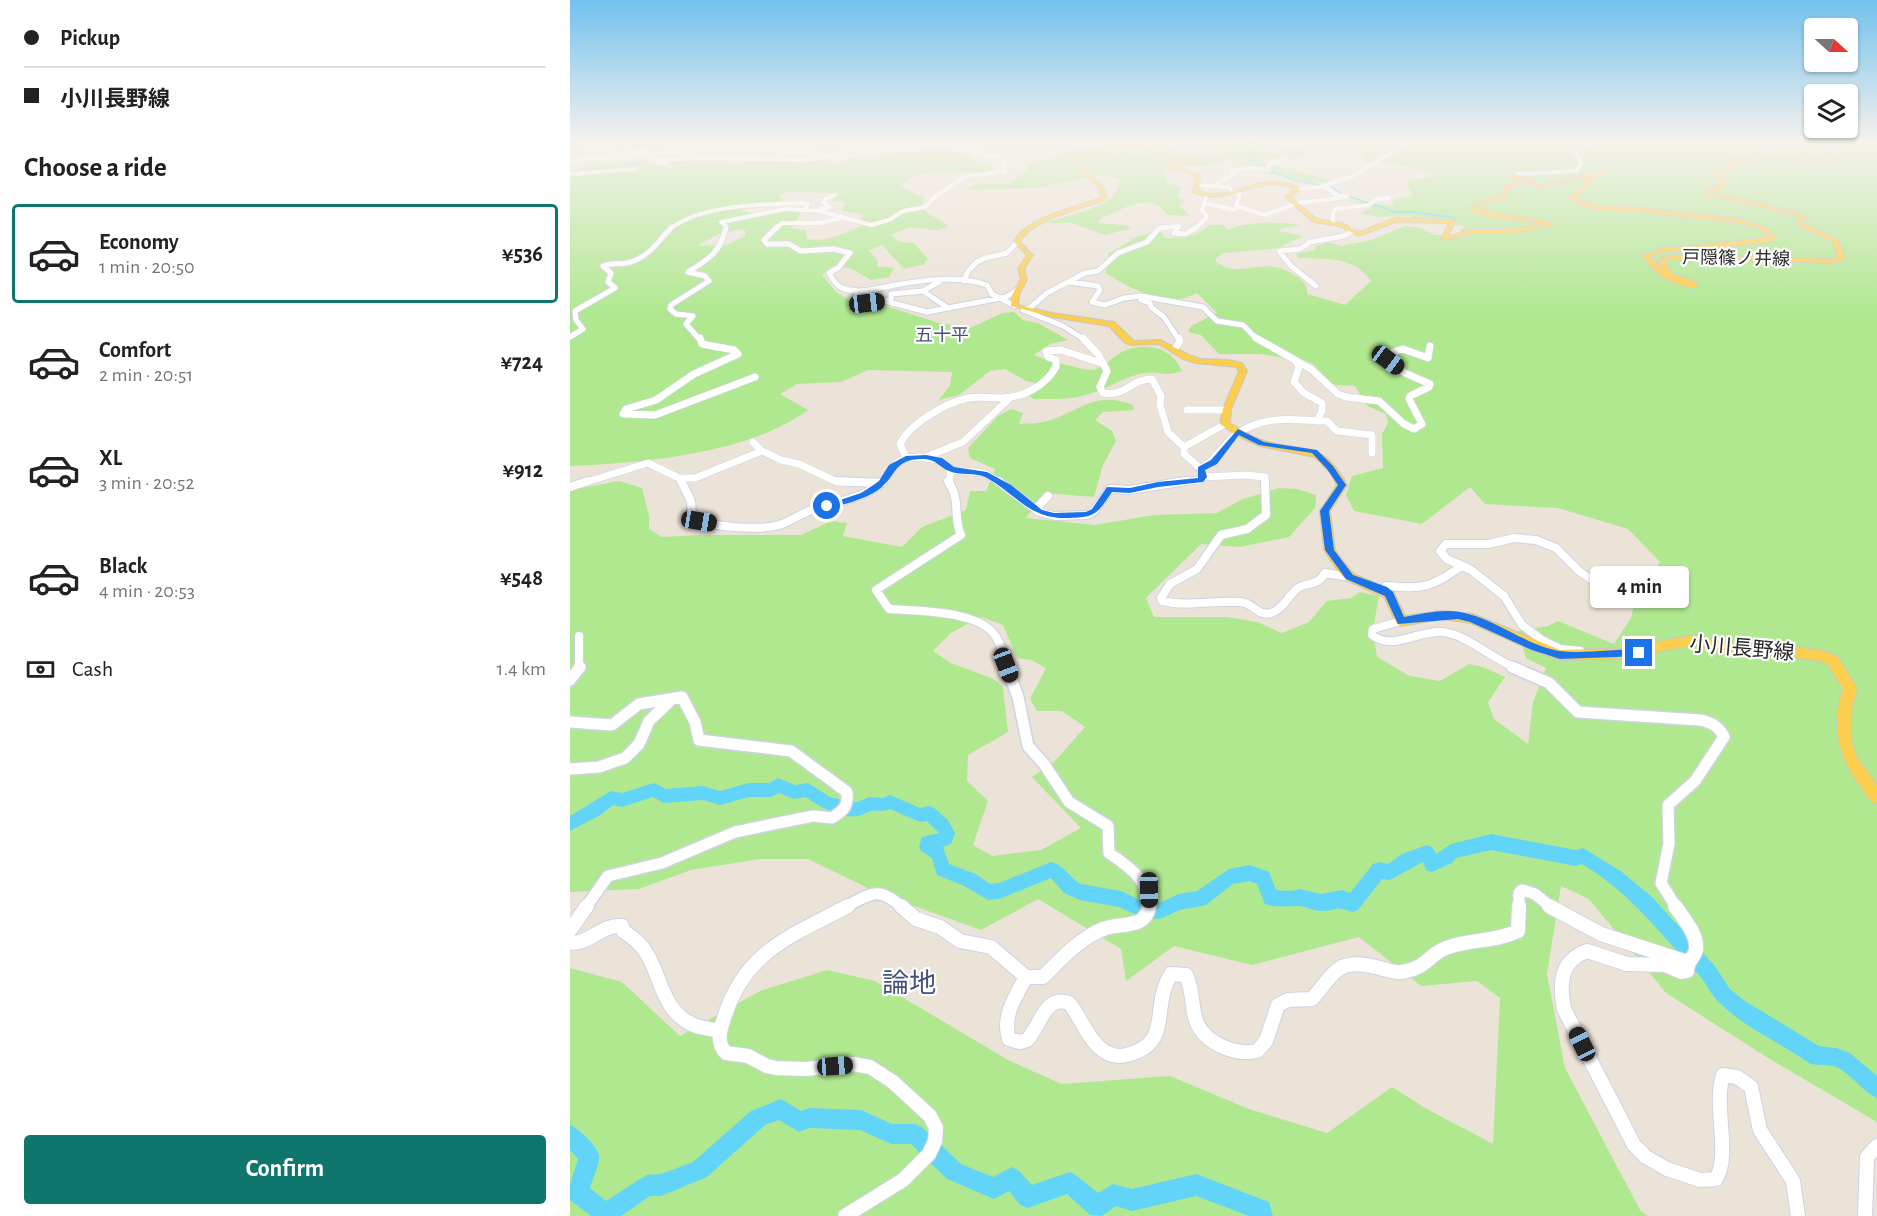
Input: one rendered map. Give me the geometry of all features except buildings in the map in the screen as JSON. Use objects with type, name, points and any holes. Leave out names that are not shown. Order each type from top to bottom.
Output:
[{"type":"main road","points":[[1101,199],[1041,222],[1021,234],[1017,242],[1030,255],[1021,269],[1024,279],[1017,290],[1014,302],[1019,308],[1111,324],[1133,343],[1160,342],[1199,361],[1228,362],[1239,365],[1243,371],[1227,410],[1225,424],[1262,444],[1314,451],[1330,467],[1342,485],[1325,511],[1330,550],[1350,577],[1383,590],[1394,602],[1401,621]]},
{"type":"main road","points":[[1205,200],[1211,199]]},
{"type":"main road","points":[[1289,199],[1315,221],[1333,223],[1362,234],[1395,220],[1450,220],[1454,223],[1444,237],[1451,239],[1472,231],[1513,231],[1549,225],[1530,218],[1480,213],[1470,208],[1498,199]]},
{"type":"main road","name":"戸隠篠ノ井線","points":[[1573,199],[1595,208],[1632,209],[1740,221],[1760,227],[1773,237],[1771,240],[1665,249],[1646,255],[1661,275],[1680,284],[1694,286],[1694,284],[1668,274],[1661,260],[1672,257],[1755,259],[1780,257],[1824,261],[1838,260],[1842,257],[1836,241],[1799,224],[1803,219],[1800,215],[1734,199]]},
{"type":"main road","name":"小川長野線","points":[[1401,621],[1442,615],[1473,619],[1560,655],[1639,653],[1660,646],[1695,640],[1734,650],[1750,646],[1824,656],[1833,661],[1850,688],[1844,713],[1847,752],[1877,797]]},
{"type":"street","points":[[815,211],[830,207],[824,203],[826,199]]},
{"type":"street","points":[[755,377],[655,415],[623,414],[631,406],[656,400],[679,383],[739,353],[702,344],[699,336],[686,324],[693,316],[676,314],[670,309],[671,305],[710,281],[705,276],[688,272],[713,258],[723,244],[726,226],[721,222],[772,211],[805,210],[847,217],[866,225],[881,223],[903,211],[925,207],[933,199]]},
{"type":"street","points":[[1019,308],[1031,308],[1042,297],[1085,273],[1098,271],[1118,253],[1147,242],[1159,228],[1179,226],[1174,233],[1181,234],[1197,230],[1207,217],[1202,210],[1205,200],[1229,210],[1235,210],[1240,199]]},
{"type":"street","points":[[1236,206],[1262,215],[1280,211],[1293,204],[1334,199]]},
{"type":"street","points":[[1333,223],[1333,212],[1336,209],[1369,205],[1375,200],[1384,199]]},
{"type":"street","points":[[570,337],[583,329],[576,320],[575,311],[615,288],[608,282],[610,273],[603,266],[611,262],[622,264],[643,256],[657,247],[667,231],[675,225],[708,214],[785,203],[806,203],[808,204],[805,210]]},
{"type":"street","points":[[847,217],[820,223],[782,223],[764,240],[767,244],[789,244],[801,251],[847,250],[850,253],[838,268],[829,273],[838,286],[844,289],[855,290],[939,282],[984,283],[992,294],[1039,319],[1065,327],[1095,347],[1107,374],[1100,389],[1103,393],[1118,394],[1128,391],[1140,379],[1152,380],[1161,396],[1160,405],[1168,432],[1184,447],[1184,454],[1202,473],[1265,477],[1266,515],[1247,529],[1221,535],[1197,569],[1177,579],[1166,588],[1161,598],[1162,601],[1170,604],[1206,601],[1245,603],[1250,604],[1260,613],[1271,614],[1278,610],[1299,587],[1320,581],[1325,573],[1350,577]]},
{"type":"street","points":[[1316,286],[1305,275],[1291,268],[1279,252],[1302,249],[1308,247],[1310,242],[1344,236],[1351,232],[1351,228]]},
{"type":"street","points":[[964,281],[976,261],[984,257],[1007,254],[1017,242]]},
{"type":"street","points":[[855,290],[859,299],[867,303],[891,299],[891,294],[923,291],[939,282]]},
{"type":"street","points":[[1069,282],[1098,286],[1100,290],[1092,302],[1097,304],[1105,305],[1141,296],[1203,307],[1218,321],[1243,325],[1246,332],[1255,339],[1313,371],[1341,396],[1376,399],[1403,426],[1414,429],[1422,424],[1408,399],[1429,387],[1430,384],[1405,373],[1388,360],[1387,354],[1396,348],[1404,348],[1428,357],[1430,346]]},
{"type":"street","points":[[885,301],[927,312],[1000,298],[1017,290]]},
{"type":"street","points":[[923,291],[948,308]]},
{"type":"street","points":[[1130,298],[1149,302],[1151,307],[1164,317],[1165,323],[1179,339],[1175,350]]},
{"type":"street","points":[[926,457],[963,442],[1011,397],[1036,386],[1056,369],[1056,360],[1048,357],[1046,351],[1061,350],[1104,364]]},
{"type":"street","points":[[1297,363],[1299,367],[1294,376],[1295,385],[1323,404],[1323,411],[1317,421]]},
{"type":"street","points":[[906,458],[900,444],[904,436],[951,404],[966,398],[1011,397]]},
{"type":"street","points":[[1187,410],[1227,410]]},
{"type":"street","points":[[679,478],[691,501],[692,516],[699,521],[737,527],[780,525],[811,510],[864,495],[882,483],[892,467],[906,458],[926,457],[939,460],[951,469],[984,473],[1008,487],[1036,509],[1054,516],[1088,515],[1095,511],[1110,489],[1130,490],[1158,484],[1200,480],[1202,473],[1214,462],[1238,431],[1252,424],[1297,419],[1327,421],[1337,431],[1372,435],[1372,453]]},
{"type":"street","points":[[1184,447],[1225,424]]},
{"type":"street","points":[[753,442],[762,451],[781,460],[799,464],[837,482],[882,483]]},
{"type":"street","points":[[570,487],[648,462],[679,478],[695,478],[762,451]]},
{"type":"street","points":[[845,1216],[889,1191],[929,1154],[936,1134],[935,1126],[930,1116],[893,1082],[869,1067],[854,1065],[799,1069],[769,1067],[747,1055],[733,1056],[727,1053],[721,1047],[719,1031],[741,979],[756,960],[773,945],[878,892],[888,895],[916,919],[940,927],[960,941],[991,947],[1026,977],[1043,976],[1077,943],[1112,925],[1136,924],[1143,920],[1149,910],[1149,890],[1143,877],[1109,853],[1108,826],[1069,802],[1044,764],[1028,746],[1018,697],[996,636],[991,630],[981,623],[965,618],[889,609],[876,590],[961,535],[956,525],[960,506],[956,492],[948,481],[951,469]]},
{"type":"street","points":[[1036,509],[1048,495]]},
{"type":"street","points":[[1587,654],[1582,651],[1560,649],[1542,640],[1522,625],[1504,596],[1443,555],[1440,551],[1442,546],[1446,544],[1488,544],[1514,538],[1528,538],[1556,548],[1592,580],[1634,589]]},
{"type":"street","points":[[1383,590],[1386,586],[1432,584],[1444,580],[1462,566]]},
{"type":"street","points":[[1401,621],[1373,629],[1372,635],[1375,640],[1389,643],[1408,636],[1443,631],[1465,640],[1503,663],[1541,678],[1551,684],[1570,707],[1578,712],[1695,718],[1710,722],[1722,732],[1724,737],[1695,779],[1689,787],[1670,800],[1668,805],[1669,844],[1661,883],[1696,942],[1697,950],[1687,963],[1687,971],[1682,972],[1665,965],[1628,964],[1587,951],[1578,953],[1571,958],[1560,975],[1564,1009],[1628,1137],[1651,1163],[1688,1177],[1709,1182],[1716,1179],[1722,1169],[1717,1099],[1720,1082],[1723,1075],[1729,1075],[1748,1083],[1753,1092],[1760,1130],[1793,1180],[1798,1216]]},
{"type":"street","points":[[570,680],[580,667],[579,636]]},
{"type":"street","points":[[570,722],[612,725],[618,723],[637,705],[656,699],[682,697],[696,722],[699,740],[791,751],[847,792],[849,798],[846,808],[832,818],[813,816],[735,832],[662,863],[608,876],[570,930]]},
{"type":"street","points":[[570,770],[606,766],[624,758],[638,746],[644,729],[654,715],[672,699]]},
{"type":"street","points":[[1026,977],[1011,1005],[1006,1031],[1009,1039],[1027,1041],[1033,1035],[1045,1009],[1060,1000],[1066,1001],[1074,1008],[1083,1029],[1097,1047],[1110,1054],[1126,1057],[1146,1050],[1154,1040],[1164,986],[1171,974],[1186,975],[1192,985],[1192,1011],[1198,1027],[1214,1044],[1244,1053],[1255,1051],[1264,1044],[1278,1005],[1288,999],[1312,999],[1338,968],[1358,962],[1399,973],[1422,967],[1443,949],[1462,943],[1503,938],[1518,931],[1519,893],[1522,890],[1530,890],[1553,909],[1617,940],[1687,963]]},
{"type":"street","points":[[570,943],[579,944],[615,924],[622,926],[623,931],[642,944],[665,1000],[675,1014],[706,1030],[719,1031]]},
{"type":"street","points":[[1864,1216],[1868,1156],[1877,1146]]},
{"type":"green space","points":[[570,199],[782,199],[777,206],[741,211],[753,213],[781,209],[802,211],[791,228],[806,230],[807,239],[815,240],[838,236],[866,223],[862,219],[863,214],[842,211],[846,202],[830,200],[832,199],[924,199],[922,205],[926,212],[948,225],[939,230],[914,227],[891,235],[900,242],[914,243],[928,259],[922,265],[904,269],[882,245],[869,250],[878,262],[877,266],[894,268],[889,277],[871,280],[852,269],[833,266],[822,275],[836,292],[857,305],[886,306],[939,323],[970,328],[1003,313],[1014,312],[1023,320],[1038,323],[1068,340],[1050,344],[1034,355],[1038,357],[1092,370],[1129,349],[1147,347],[1164,351],[1171,356],[1182,371],[1171,374],[1139,374],[1082,396],[1033,399],[1028,394],[1045,385],[1026,381],[1005,369],[990,371],[959,395],[939,400],[950,385],[952,372],[868,370],[841,382],[797,384],[780,394],[808,410],[784,425],[756,437],[726,446],[662,459],[570,466]],"holes":[[[739,229],[745,230],[745,236],[726,245],[696,246],[719,234]]]},
{"type":"green space","points":[[1108,199],[1181,199],[1185,200],[1179,206],[1191,216],[1168,215],[1161,208],[1145,203],[1127,207],[1100,219],[1097,223],[1126,225],[1132,228],[1105,235],[1072,223],[1047,223],[1103,203]]},
{"type":"green space","points":[[1877,199],[1877,1122],[1768,1058],[1666,993],[1589,899],[1561,886],[1547,974],[1565,1068],[1640,1210],[1648,1216],[570,1216],[570,968],[622,982],[680,1036],[760,991],[827,970],[875,981],[1008,1060],[1061,1084],[1170,1076],[1249,1109],[1327,1133],[1392,1087],[1427,1109],[1493,1144],[1500,998],[1477,981],[1421,986],[1359,937],[1252,965],[1174,946],[1126,981],[1121,949],[1038,899],[981,930],[878,893],[808,859],[760,859],[691,870],[639,889],[570,892],[570,490],[619,481],[642,488],[649,516],[649,529],[662,537],[801,535],[831,521],[847,523],[843,536],[902,547],[922,527],[966,510],[970,491],[986,491],[995,469],[970,458],[968,448],[998,416],[1011,409],[1023,413],[1019,424],[1043,422],[1096,401],[1119,401],[1133,405],[1134,410],[1103,412],[1095,420],[1112,431],[1116,441],[1103,465],[1094,497],[1044,493],[1026,518],[1095,525],[1154,515],[1217,513],[1243,499],[1279,488],[1297,489],[1316,495],[1315,508],[1289,537],[1239,547],[1201,544],[1146,598],[1154,617],[1228,617],[1257,622],[1282,633],[1309,622],[1327,601],[1351,598],[1360,592],[1379,596],[1373,629],[1377,657],[1410,676],[1440,681],[1469,664],[1483,667],[1505,677],[1488,702],[1494,719],[1528,744],[1533,702],[1546,668],[1526,658],[1518,631],[1548,626],[1558,621],[1614,644],[1631,618],[1636,595],[1660,562],[1628,529],[1558,508],[1485,504],[1470,487],[1422,524],[1354,511],[1346,495],[1352,476],[1383,468],[1382,434],[1388,423],[1386,414],[1367,406],[1355,386],[1320,384],[1322,373],[1312,363],[1261,354],[1219,354],[1201,335],[1188,332],[1191,326],[1217,313],[1197,293],[1181,299],[1150,295],[1131,288],[1106,273],[1108,254],[1138,236],[1161,231],[1164,238],[1183,237],[1199,232],[1210,225],[1224,225],[1227,230],[1254,223],[1273,222],[1301,225],[1283,228],[1279,231],[1303,236],[1278,248],[1224,253],[1216,258],[1216,262],[1232,269],[1268,266],[1282,269],[1303,282],[1307,294],[1345,305],[1371,281],[1364,273],[1338,260],[1298,258],[1296,254],[1315,250],[1316,246],[1329,242],[1341,246],[1371,240],[1405,226],[1420,228],[1435,235],[1455,236],[1465,226],[1413,221],[1411,216],[1377,217],[1360,213],[1372,208],[1346,200],[1394,206],[1393,200]],"holes":[[[981,617],[1003,625],[1017,658],[1031,660],[1046,668],[1030,699],[1037,711],[1062,711],[1085,727],[1057,759],[1032,777],[1081,828],[1041,850],[992,856],[973,845],[988,801],[967,781],[968,755],[1008,732],[1003,687],[994,679],[951,663],[933,651],[951,633]]]},
{"type":"waterway","points":[[1355,199],[1396,212],[1416,212],[1455,218]]},
{"type":"waterway","points":[[570,824],[611,798],[622,800],[654,790],[664,796],[703,793],[720,798],[749,790],[771,790],[778,785],[794,792],[808,790],[826,803],[851,809],[890,802],[920,815],[929,813],[943,825],[947,833],[945,839],[928,842],[927,846],[938,853],[943,869],[970,880],[988,892],[999,891],[1051,870],[1058,872],[1070,887],[1080,892],[1121,899],[1139,908],[1160,911],[1179,902],[1200,899],[1229,877],[1250,873],[1263,878],[1271,898],[1300,897],[1321,903],[1342,898],[1352,904],[1379,870],[1390,872],[1408,860],[1427,853],[1432,864],[1446,858],[1451,852],[1491,842],[1576,858],[1583,856],[1617,877],[1646,903],[1707,971],[1724,995],[1738,1007],[1816,1056],[1836,1057],[1844,1060],[1877,1088]]},
{"type":"waterway","points":[[570,1135],[589,1156],[578,1192],[605,1214],[647,1186],[661,1185],[700,1170],[758,1118],[781,1109],[799,1122],[809,1118],[861,1120],[891,1134],[915,1134],[954,1172],[994,1188],[1012,1178],[1028,1197],[1070,1183],[1098,1207],[1113,1195],[1132,1200],[1196,1185],[1261,1210],[1262,1216]]},
{"type":"district","name":"五十平","points":[[942,335]]},
{"type":"district","name":"論地","points":[[909,983]]},
{"type":"route","points":[[827,506],[864,495],[882,483],[892,467],[906,458],[926,457],[939,460],[951,470],[971,470],[984,473],[1025,499],[1039,512],[1067,517],[1088,515],[1095,511],[1110,489],[1130,490],[1158,484],[1200,480],[1203,477],[1201,469],[1214,462],[1238,431],[1262,444],[1314,451],[1330,467],[1342,485],[1325,511],[1330,550],[1350,577],[1389,594],[1401,621],[1442,615],[1458,616],[1473,619],[1511,637],[1560,655],[1639,653]]}]
